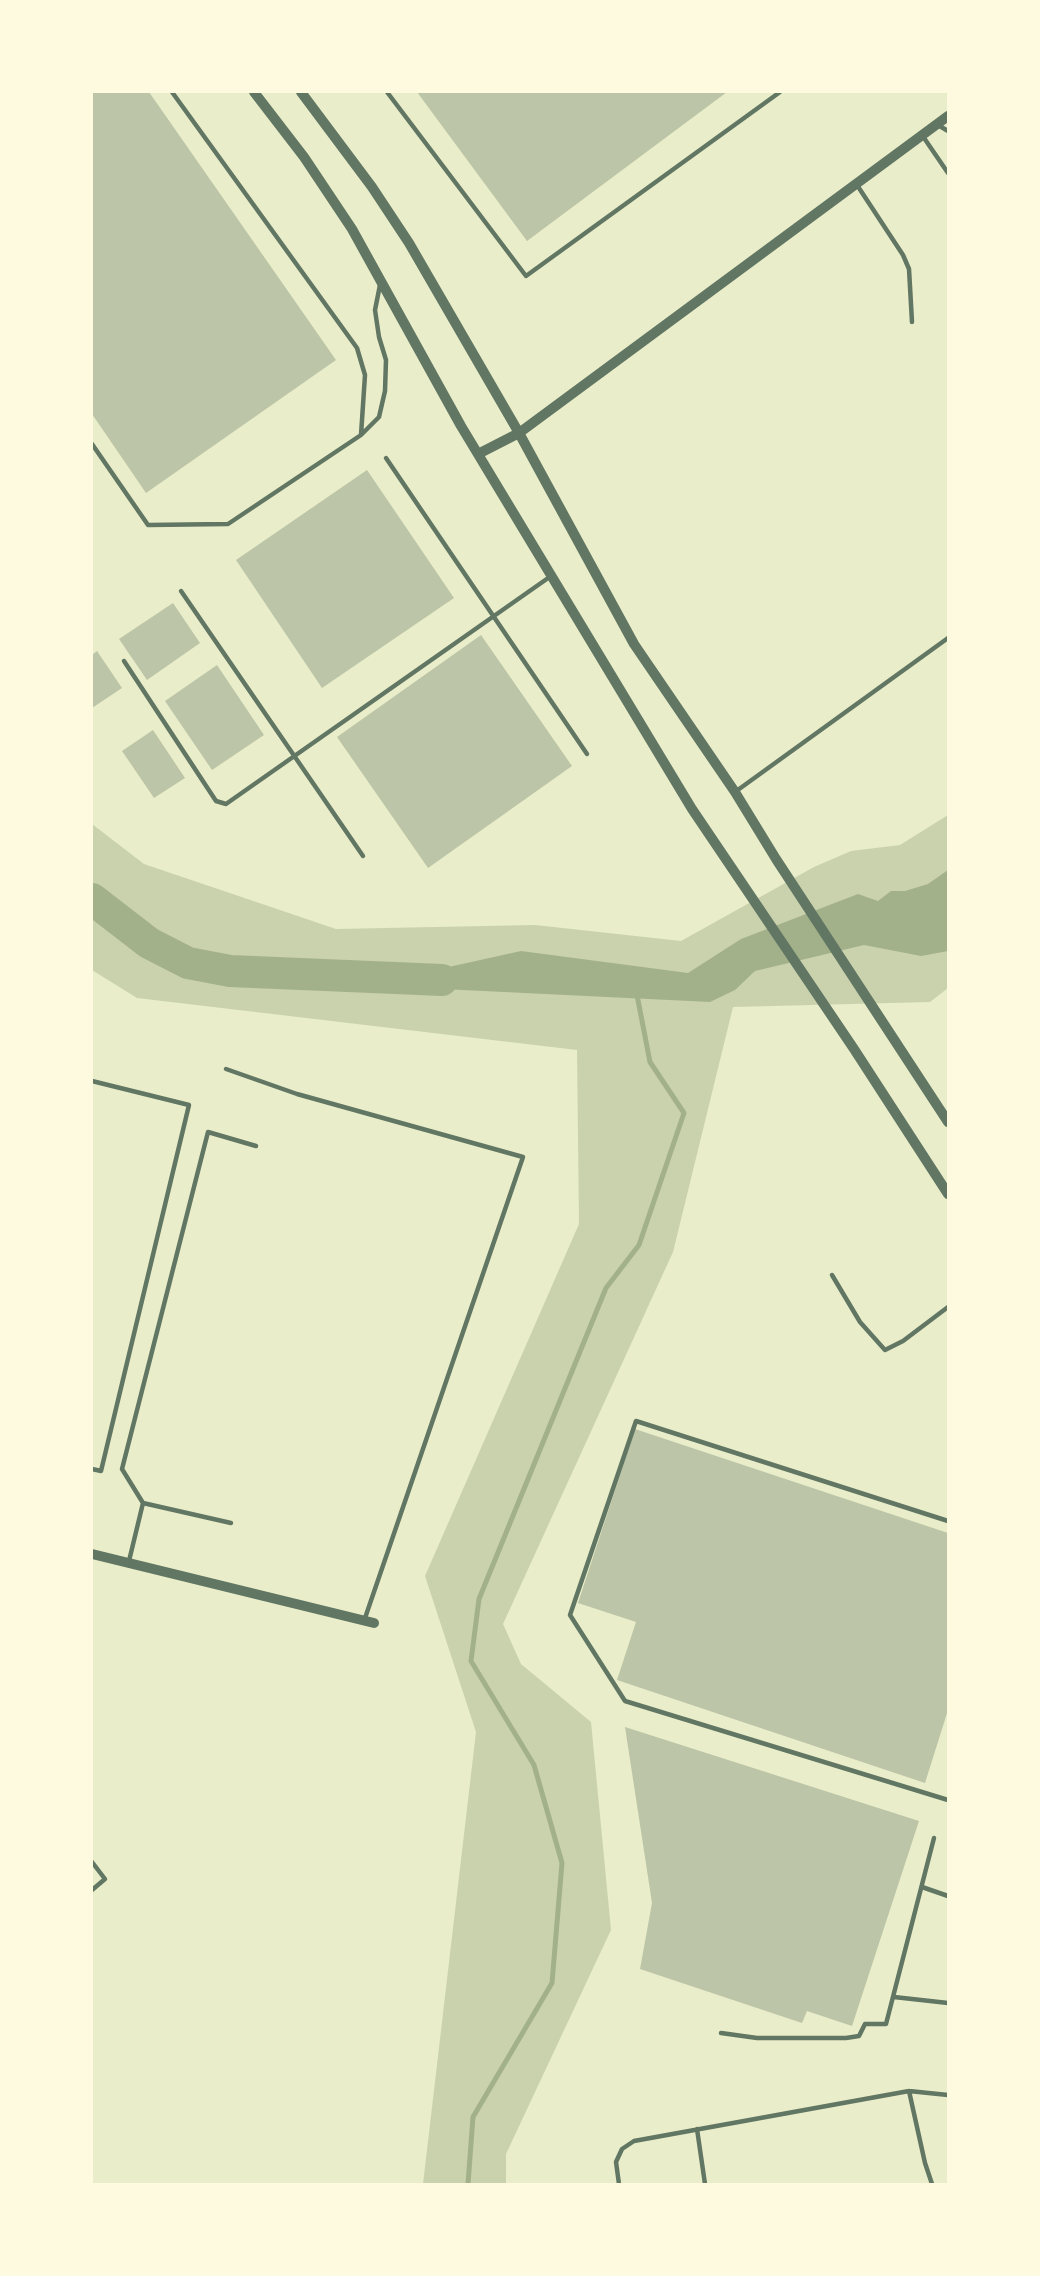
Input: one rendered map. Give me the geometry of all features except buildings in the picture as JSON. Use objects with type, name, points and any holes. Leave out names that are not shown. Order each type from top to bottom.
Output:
[{"type":"street","points":[[254,92],[328,191],[382,280],[478,454],[692,809],[854,1048],[948,1194]]},
{"type":"street","points":[[301,92],[372,187],[410,243],[519,433],[634,644],[735,792],[776,859],[948,1122]]},
{"type":"street","points":[[478,454],[519,433],[948,116]]},
{"type":"street","points":[[92,1554],[369,1622]]},
{"type":"lane","points":[[172,92],[357,348],[365,375],[362,435]]},
{"type":"lane","points":[[387,92],[526,276],[780,92]]},
{"type":"lane","points":[[936,124],[948,131]]},
{"type":"lane","points":[[922,135],[948,173]]},
{"type":"lane","points":[[856,183],[903,255],[909,269],[912,322]]},
{"type":"lane","points":[[92,444],[148,525],[228,524],[362,435],[379,417],[385,392],[386,360],[379,337],[375,310],[382,280]]},
{"type":"lane","points":[[386,458],[587,754]]},
{"type":"lane","points":[[124,661],[216,801],[226,804],[551,576]]},
{"type":"lane","points":[[181,591],[363,856]]},
{"type":"lane","points":[[735,792],[948,638]]},
{"type":"lane","points":[[226,1069],[297,1094],[523,1157],[369,1622]]},
{"type":"lane","points":[[92,1081],[189,1105],[101,1471],[92,1469]]},
{"type":"lane","points":[[231,1523],[143,1503],[122,1469],[208,1132],[256,1146]]},
{"type":"lane","points":[[832,1275],[860,1322],[885,1350],[903,1341],[948,1307]]},
{"type":"lane","points":[[948,1521],[636,1421],[570,1614],[625,1701],[948,1800]]},
{"type":"lane","points":[[128,1563],[143,1503]]},
{"type":"lane","points":[[721,2033],[757,2038],[859,2036],[865,2024],[886,2024],[934,1838]]},
{"type":"lane","points":[[92,1862],[105,1879],[92,1890]]},
{"type":"lane","points":[[922,1887],[948,1896]]},
{"type":"lane","points":[[894,1997],[948,2003]]},
{"type":"lane","points":[[620,2184],[616,2162],[622,2149],[634,2141],[909,2091],[948,2094]]},
{"type":"lane","points":[[909,2091],[932,2184]]},
{"type":"lane","points":[[697,2129],[705,2184]]},
{"type":"shaded area","points":[[948,815],[948,988],[930,1002],[733,1007],[673,1252],[503,1624],[521,1664],[591,1722],[611,1930],[506,2154],[506,2184],[423,2184],[476,1732],[425,1576],[579,1224],[577,1050],[137,998],[92,970],[92,824],[144,864],[336,929],[535,925],[681,941],[814,867],[851,851],[900,845]]},
{"type":"shaded area","points":[[948,870],[948,951],[921,956],[864,945],[755,971],[735,990],[710,1002],[442,989],[399,978],[521,951],[688,973],[741,939],[858,894],[878,901],[891,891],[905,891],[928,884]]},
{"type":"waterway","points":[[92,899],[149,943],[188,963],[230,971],[442,980]]},
{"type":"waterway","points":[[468,2184],[473,2117],[552,1983],[562,1863],[534,1765],[471,1661],[479,1599],[606,1288],[639,1245],[684,1113],[650,1062],[637,995]]}]
